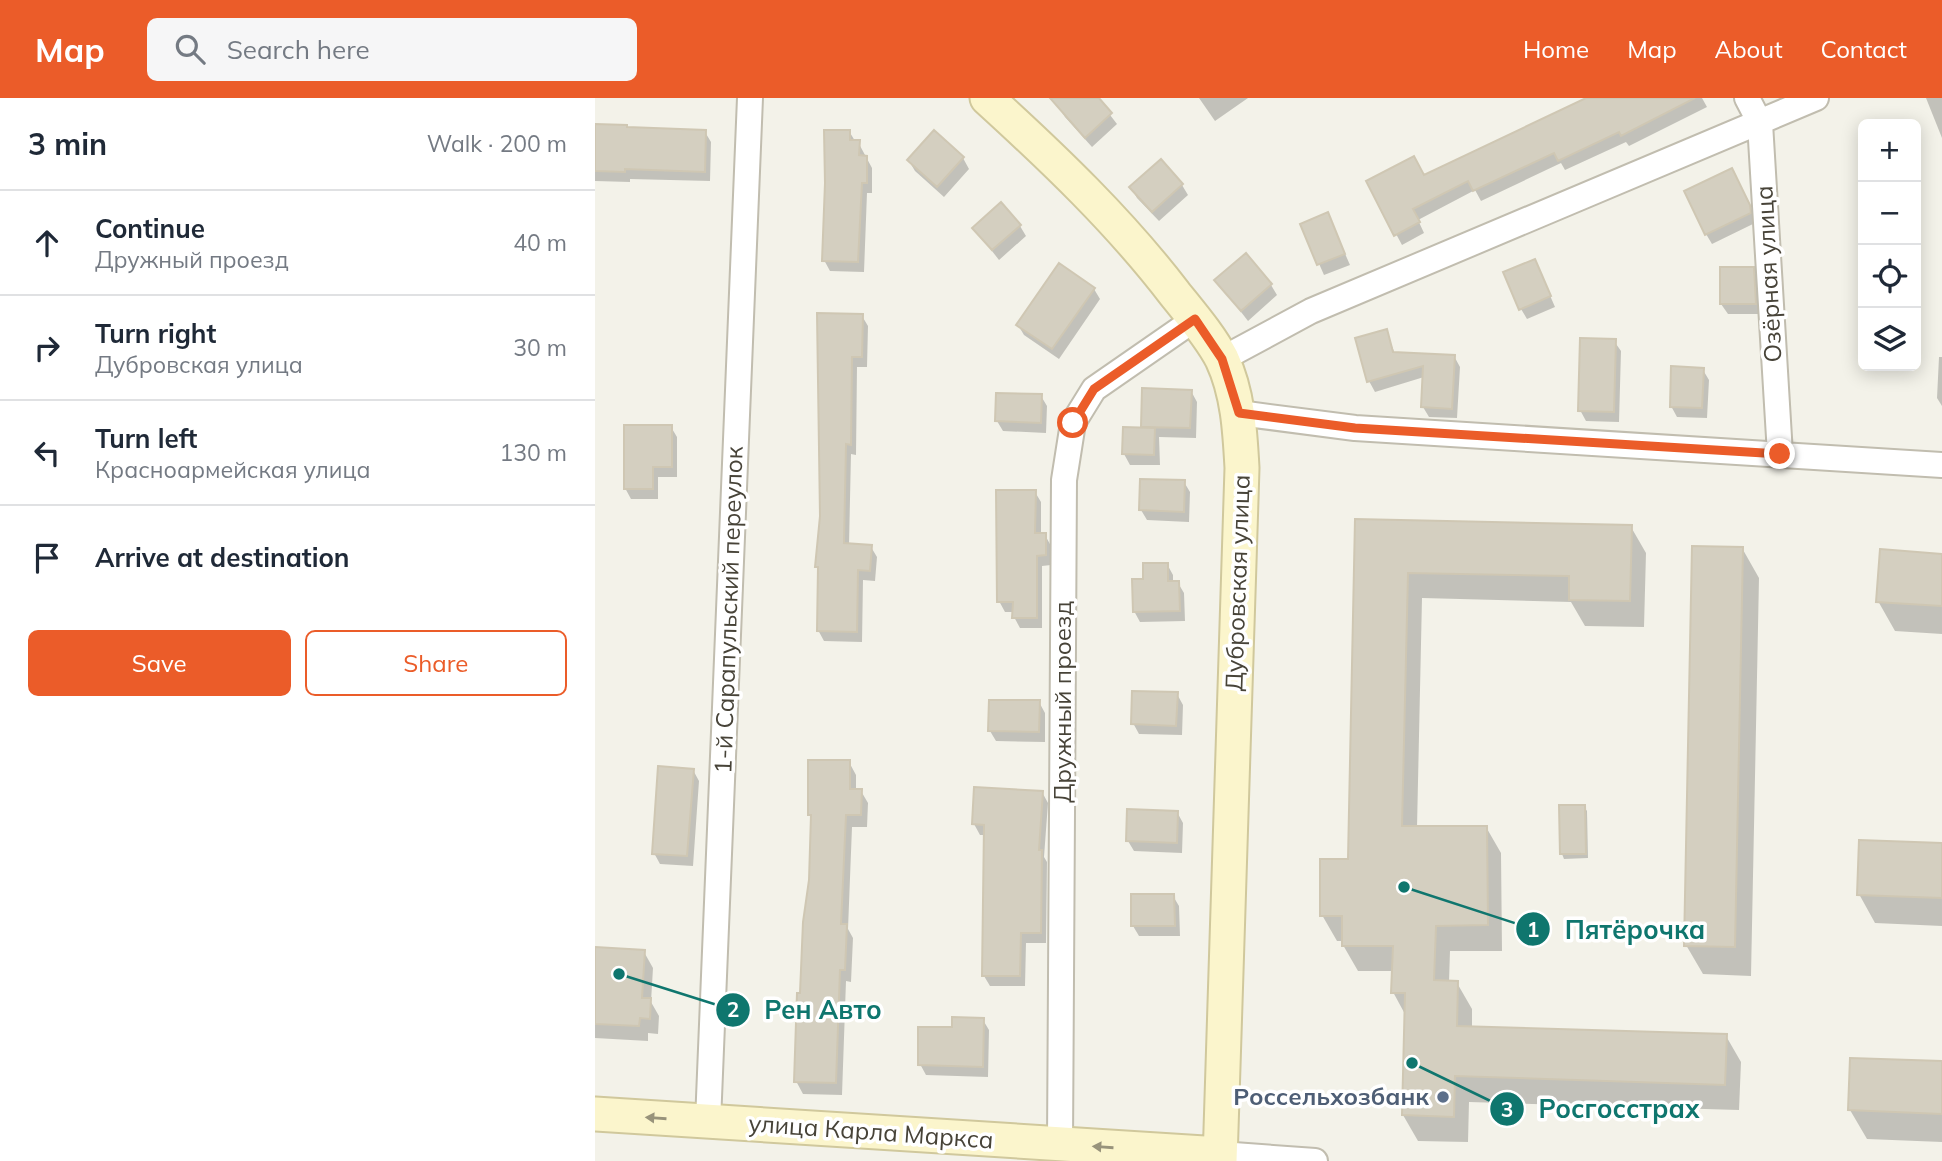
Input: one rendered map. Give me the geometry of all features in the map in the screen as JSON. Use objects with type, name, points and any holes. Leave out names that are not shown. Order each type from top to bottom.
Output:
[{"type":"main road","name":"Дубровская улица","points":[[987,98],[1050,155],[1141,249],[1222,359],[1239,413],[1242,468],[1220,1157]]},
{"type":"main road","name":"улица Карла Маркса","points":[[595,1114],[1220,1157]]},
{"type":"street","name":"1-й Сарапульский переулок","points":[[708,1122],[750,98]]},
{"type":"street","name":"Озёрная улица","points":[[1747,98],[1760,123],[1780,454]]},
{"type":"street","points":[[1222,359],[1311,311],[1816,98]]},
{"type":"street","name":"Дружный проезд","points":[[1060,1144],[1064,480],[1073,423],[1094,389],[1195,319]]},
{"type":"street","points":[[1239,413],[1355,428],[1942,465]]},
{"type":"street","name":"улица Карла Маркса","points":[[1220,1157],[1315,1161]]},
{"type":"building","points":[[1050,98],[1099,98],[1112,113],[1085,138]]},
{"type":"building","points":[[1586,98],[1695,98],[1621,136],[1619,132],[1558,161],[1554,153],[1473,191],[1468,181],[1413,209],[1420,222],[1394,236],[1366,181],[1414,156],[1424,175]]},
{"type":"building","points":[[595,124],[706,130],[705,172],[625,169],[625,172],[595,171]]},
{"type":"building","points":[[824,130],[850,130],[850,140],[860,140],[859,155],[867,156],[867,183],[862,183],[858,262],[822,261]]},
{"type":"building","points":[[934,130],[964,157],[937,187],[907,160]]},
{"type":"building","points":[[1161,159],[1183,184],[1152,212],[1129,187]]},
{"type":"building","points":[[1732,168],[1750,205],[1751,213],[1705,235],[1684,191]]},
{"type":"building","points":[[1001,202],[1021,225],[992,250],[972,228]]},
{"type":"building","points":[[1328,212],[1345,254],[1317,265],[1300,224]]},
{"type":"building","points":[[1246,253],[1272,284],[1241,311],[1214,280]]},
{"type":"building","points":[[1535,259],[1551,296],[1519,310],[1503,272]]},
{"type":"building","points":[[1059,263],[1095,288],[1052,349],[1016,325]]},
{"type":"building","points":[[1720,267],[1754,267],[1756,304],[1720,304]]},
{"type":"building","points":[[817,313],[863,314],[862,357],[852,357],[851,445],[846,444],[844,543],[872,545],[870,571],[858,570],[857,632],[817,631],[818,567],[815,567],[820,516]]},
{"type":"building","points":[[1387,329],[1393,352],[1455,355],[1452,409],[1421,407],[1423,366],[1367,382],[1355,338]]},
{"type":"building","points":[[1580,338],[1616,339],[1614,412],[1578,411]]},
{"type":"building","points":[[1671,366],[1704,368],[1702,408],[1670,407]]},
{"type":"building","points":[[1142,388],[1192,390],[1190,428],[1141,427]]},
{"type":"building","points":[[996,393],[1042,394],[1041,423],[995,421]]},
{"type":"building","points":[[624,425],[672,425],[672,467],[653,467],[653,489],[624,489]]},
{"type":"building","points":[[1123,427],[1155,428],[1154,455],[1122,454]]},
{"type":"building","points":[[1140,479],[1185,480],[1184,512],[1139,510]]},
{"type":"building","points":[[996,490],[1036,490],[1035,533],[1046,533],[1046,555],[1037,556],[1037,618],[1012,618],[1013,602],[997,602]]},
{"type":"building","points":[[1355,519],[1632,525],[1630,601],[1569,600],[1569,576],[1408,573],[1402,826],[1487,826],[1488,925],[1436,926],[1434,980],[1458,981],[1457,1026],[1727,1034],[1725,1085],[1455,1076],[1454,1117],[1402,1115],[1405,993],[1391,993],[1393,946],[1342,946],[1342,916],[1320,916],[1320,859],[1348,859]]},
{"type":"building","points":[[1692,546],[1743,547],[1735,947],[1684,946]]},
{"type":"building","points":[[1880,549],[1942,554],[1942,606],[1876,602]]},
{"type":"building","points":[[1143,563],[1168,563],[1168,581],[1179,581],[1180,611],[1133,612],[1132,579],[1143,579]]},
{"type":"building","points":[[1132,691],[1178,692],[1176,726],[1131,724]]},
{"type":"building","points":[[989,700],[1040,700],[1039,732],[988,731]]},
{"type":"building","points":[[808,760],[850,760],[850,789],[862,789],[861,815],[846,815],[841,924],[847,924],[845,970],[840,970],[836,1083],[794,1082],[797,993],[800,993],[803,922],[809,880],[811,815],[808,815]]},
{"type":"building","points":[[658,766],[694,769],[687,856],[652,854]]},
{"type":"building","points":[[974,787],[1043,791],[1039,850],[1042,850],[1041,933],[1021,933],[1020,976],[982,976],[984,825],[972,824]]},
{"type":"building","points":[[1559,805],[1585,805],[1586,854],[1560,854]]},
{"type":"building","points":[[1127,809],[1178,811],[1177,843],[1126,841]]},
{"type":"building","points":[[1859,840],[1942,843],[1942,898],[1857,895]]},
{"type":"building","points":[[1131,894],[1174,894],[1175,926],[1131,926]]},
{"type":"building","points":[[595,947],[645,950],[642,998],[651,998],[650,1019],[640,1018],[639,1026],[595,1024]]},
{"type":"building","points":[[952,1017],[984,1018],[983,1067],[918,1065],[918,1027],[952,1027]]},
{"type":"building","points":[[1850,1058],[1942,1061],[1942,1114],[1848,1110]]},
{"type":"place","name":"Пятёрочка","points":[[1404,887]]},
{"type":"place","name":"Рен Авто","points":[[619,974]]},
{"type":"place","name":"Росгосстрах","points":[[1412,1063]]},
{"type":"place","name":"Россельхозбанк","points":[[1443,1097]]},
{"type":"route","points":[[1073,423],[1094,389],[1195,319],[1222,359],[1239,413],[1355,428],[1780,454]]}]
